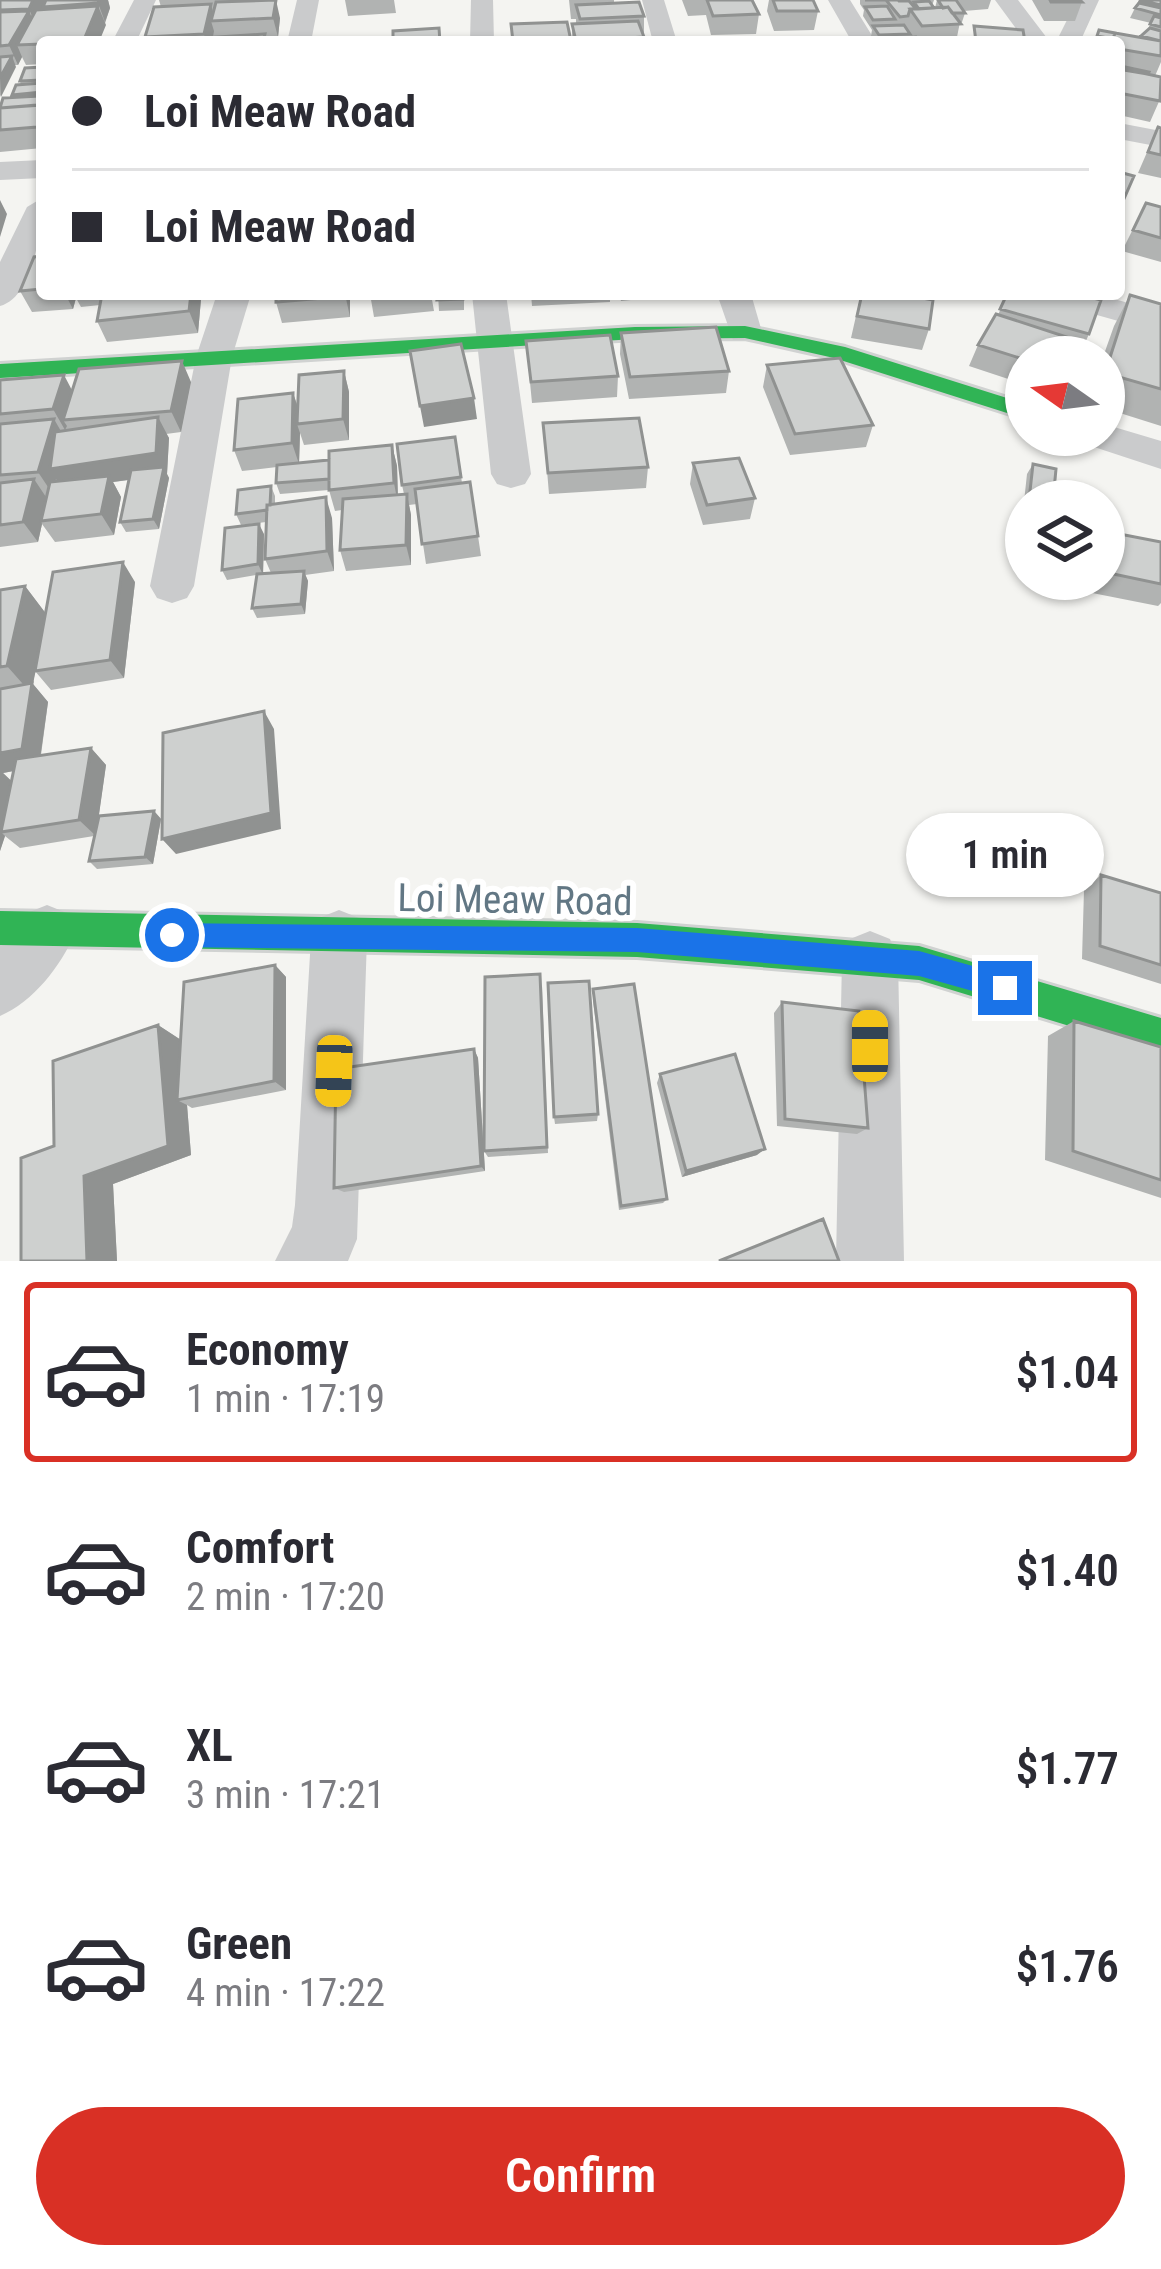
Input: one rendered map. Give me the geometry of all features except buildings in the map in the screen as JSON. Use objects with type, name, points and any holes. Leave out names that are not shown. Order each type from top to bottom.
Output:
[{"type":"street","points":[[127,36],[145,0]]},
{"type":"street","points":[[300,36],[308,0]]},
{"type":"street","points":[[482,0],[482,36]]},
{"type":"street","points":[[653,0],[662,36]]},
{"type":"street","points":[[838,0],[860,36]]},
{"type":"street","points":[[1006,0],[1033,36]]},
{"type":"street","points":[[1071,36],[1088,0]]},
{"type":"street","points":[[1125,132],[1161,139]]},
{"type":"street","points":[[0,171],[36,169]]},
{"type":"street","points":[[0,296],[36,220]]},
{"type":"street","points":[[172,586],[214,357],[232,300]]},
{"type":"street","points":[[489,300],[491,344],[511,474]]},
{"type":"street","points":[[736,300],[745,332]]},
{"type":"street","points":[[1080,300],[1161,323]]},
{"type":"street","points":[[0,371],[635,334],[745,332],[838,352],[1005,405]]},
{"type":"street","points":[[1125,444],[1161,455]]},
{"type":"street","points":[[0,987],[23,930]]},
{"type":"street","name":"Loi Meaw Road","points":[[23,930],[637,940],[919,963],[1161,1036]]},
{"type":"street","points":[[309,1261],[323,1239],[328,1205],[339,938]]},
{"type":"street","points":[[870,959],[870,1261]]},
{"type":"traffic: fast","points":[[0,371],[635,333],[745,332],[838,352],[1005,405]]},
{"type":"traffic: fast","points":[[0,928],[637,940],[919,963],[1161,1036]]},
{"type":"route","points":[[172,935],[637,940],[919,963],[1005,988]]}]
